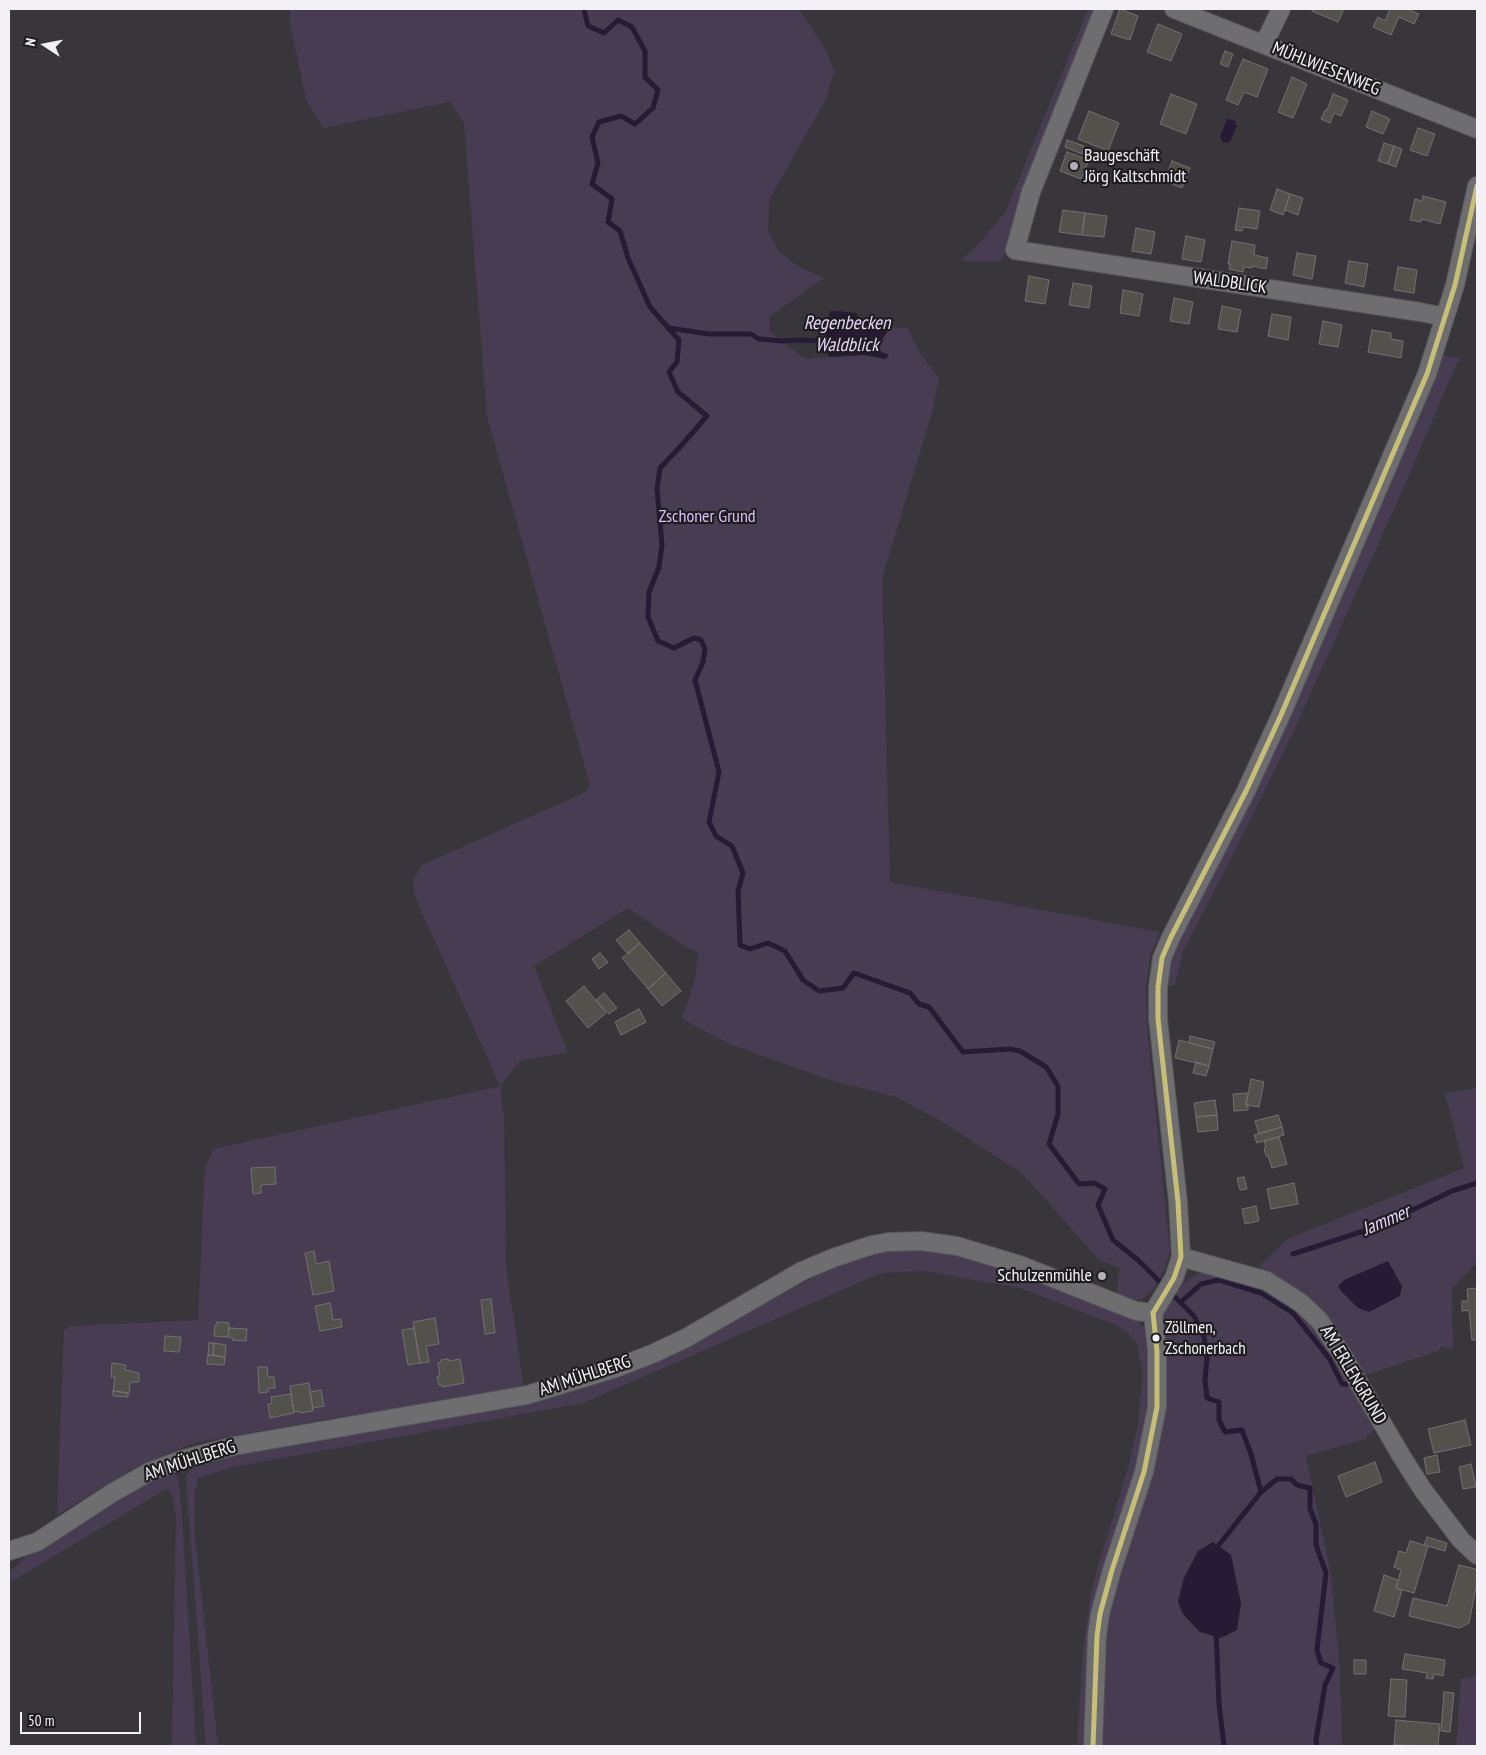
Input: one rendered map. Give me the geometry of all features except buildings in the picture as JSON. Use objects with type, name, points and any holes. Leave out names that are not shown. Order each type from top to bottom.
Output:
[{"type":"street","name":"WALDBLICK","points":[[1104,9],[1032,192],[1015,250],[1445,317]]},
{"type":"street","name":"MÜHLWIESENWEG","points":[[1174,9],[1477,129]]},
{"type":"street","points":[[1264,44],[1281,9]]},
{"type":"street","points":[[1093,1746],[1097,1636],[1100,1614],[1112,1570],[1144,1472],[1157,1407],[1156,1309],[1174,1278],[1181,1257],[1178,1202],[1158,1020],[1158,987],[1162,958],[1246,791],[1281,715],[1427,374],[1455,285],[1477,186]]},
{"type":"street","name":"AM MÜHLBERG","points":[[9,1551],[37,1542],[112,1493],[149,1472],[181,1460],[234,1446],[527,1395],[613,1369],[686,1338],[802,1271],[872,1245],[889,1242],[921,1241],[957,1246],[1020,1265],[1136,1311],[1156,1309]]},
{"type":"street","name":"AM ERLENGRUND","points":[[1181,1257],[1267,1281],[1301,1303],[1319,1320],[1343,1356],[1423,1490],[1461,1540],[1477,1556]]},
{"type":"green space","name":"Zschoner Grund","points":[[290,9],[799,9],[826,50],[834,72],[826,99],[769,200],[768,230],[779,252],[799,267],[824,278],[770,316],[769,331],[805,359],[864,355],[886,359],[876,350],[890,328],[907,328],[918,350],[939,379],[933,408],[882,579],[890,882],[1160,932],[1150,956],[1146,988],[1147,1026],[1170,1252],[1164,1270],[1154,1288],[1144,1298],[1134,1300],[1117,1297],[1119,1268],[1099,1260],[1023,1174],[943,1122],[896,1097],[827,1079],[732,1045],[682,1019],[695,980],[698,952],[689,949],[628,908],[534,966],[568,1053],[521,1060],[500,1086],[415,897],[413,880],[422,865],[586,792],[590,785],[487,416],[464,123],[450,102],[323,128],[306,99],[289,19]]},
{"type":"green space","points":[[1088,9],[1099,9],[1016,231],[1001,261],[960,261],[981,241],[1006,211]]},
{"type":"green space","points":[[1441,355],[1459,358],[1395,507],[1294,730],[1240,841],[1183,951],[1175,985],[1166,986],[1167,966]]},
{"type":"green space","points":[[500,1086],[504,1119],[506,1267],[524,1389],[326,1419],[193,1443],[134,1468],[57,1515],[64,1330],[71,1326],[198,1320],[205,1167],[214,1149]]},
{"type":"green space","points":[[1477,1088],[1477,1262],[1452,1289],[1453,1350],[1441,1346],[1439,1351],[1363,1376],[1259,1270],[1262,1263],[1287,1239],[1464,1168],[1445,1093]]},
{"type":"green space","points":[[939,1248],[1017,1272],[1137,1321],[1146,1329],[1150,1349],[1148,1408],[1144,1438],[1138,1469],[1104,1569],[1085,1746],[1078,1746],[1083,1650],[1091,1594],[1128,1468],[1138,1425],[1143,1374],[1137,1344],[1127,1332],[1116,1325],[1020,1288],[924,1271],[881,1273],[583,1403],[234,1467],[198,1478],[194,1496],[194,1528],[218,1746],[206,1746],[186,1477],[194,1463],[217,1457],[532,1402],[691,1343],[835,1266],[888,1249]]},
{"type":"green space","points":[[1206,1270],[1264,1289],[1297,1309],[1323,1339],[1376,1427],[1365,1439],[1306,1456],[1331,1575],[1340,1671],[1342,1746],[1099,1746],[1107,1616],[1149,1473],[1161,1318],[1171,1297],[1187,1280]],"holes":[[[1213,1542],[1231,1555],[1221,1638],[1200,1632],[1183,1614],[1178,1601],[1184,1578],[1198,1551]]]},
{"type":"green space","points":[[172,1471],[177,1476],[179,1485],[182,1516],[196,1746],[172,1746],[176,1518],[172,1495],[166,1489],[9,1583],[9,1571],[17,1566],[27,1554],[117,1496]]},
{"type":"green space","points":[[1477,1675],[1477,1746],[1456,1746],[1461,1679]]},
{"type":"water","points":[[1227,119],[1234,120],[1237,126],[1231,140],[1227,143],[1223,142],[1220,137]]},
{"type":"water","name":"Regenbecken Waldblick","points":[[830,311],[856,313],[863,322],[883,323],[889,328],[876,350],[889,355],[886,359],[864,355],[829,357],[824,341]]},
{"type":"water","points":[[1388,1261],[1402,1286],[1400,1296],[1369,1312],[1358,1308],[1338,1286],[1344,1280]]},
{"type":"water","points":[[1213,1542],[1231,1555],[1241,1603],[1237,1630],[1221,1638],[1200,1632],[1183,1614],[1178,1602],[1184,1578],[1198,1551]]},
{"type":"waterway","points":[[584,9],[588,26],[604,33],[618,20],[632,27],[645,51],[645,77],[658,90],[653,108],[635,124],[621,116],[599,122],[592,137],[598,163],[592,184],[612,199],[608,222],[620,231],[628,258],[650,307],[679,340],[677,362],[669,372],[678,392],[707,416],[660,468],[657,489],[662,545],[659,567],[649,592],[648,617],[658,641],[674,648],[694,638],[701,640],[705,649],[703,662],[695,680],[719,772],[709,822],[716,836],[732,846],[743,873],[738,891],[740,945],[750,949],[768,943],[785,951],[803,980],[819,991],[843,988],[854,973],[910,993],[919,1004],[929,1007],[963,1052],[1009,1049],[1020,1051],[1046,1067],[1058,1086],[1058,1114],[1049,1144],[1079,1184],[1094,1183],[1105,1189],[1098,1205],[1113,1240],[1138,1260],[1194,1316],[1204,1337],[1207,1357],[1205,1381],[1207,1398],[1219,1402],[1219,1420],[1225,1432],[1242,1430],[1251,1454],[1261,1492],[1277,1479],[1291,1479],[1297,1485],[1310,1488],[1310,1509],[1316,1524],[1316,1545],[1326,1573],[1317,1650],[1321,1663],[1333,1668],[1325,1685],[1316,1740],[1317,1746]]},
{"type":"waterway","points":[[669,328],[709,334],[751,334],[759,339],[824,341]]},
{"type":"waterway","name":"Jammer","points":[[1293,1254],[1379,1226],[1452,1191],[1477,1183]]},
{"type":"waterway","points":[[1181,1302],[1201,1284],[1219,1280],[1261,1293],[1293,1313],[1329,1358],[1342,1384],[1347,1384]]},
{"type":"waterway","points":[[1218,1551],[1218,1546],[1261,1492]]},
{"type":"waterway","points":[[1216,1630],[1219,1704],[1224,1746]]},
{"type":"transit line","points":[[1153,1313],[1174,1278],[1181,1257],[1178,1202],[1158,1019],[1158,987],[1162,958],[1246,791],[1281,715],[1427,374],[1455,285],[1477,186]]},
{"type":"transit line","points":[[1093,1746],[1097,1636],[1100,1614],[1112,1570],[1144,1472],[1157,1407],[1157,1351],[1153,1313]]},
{"type":"place","name":"Baugeschäft Jörg Kaltschmidt","points":[[1074,166]]},
{"type":"place","name":"Schulzenmühle","points":[[1102,1276]]},
{"type":"place","name":"Zöllmen, Zschonerbach","points":[[1156,1338]]}]
